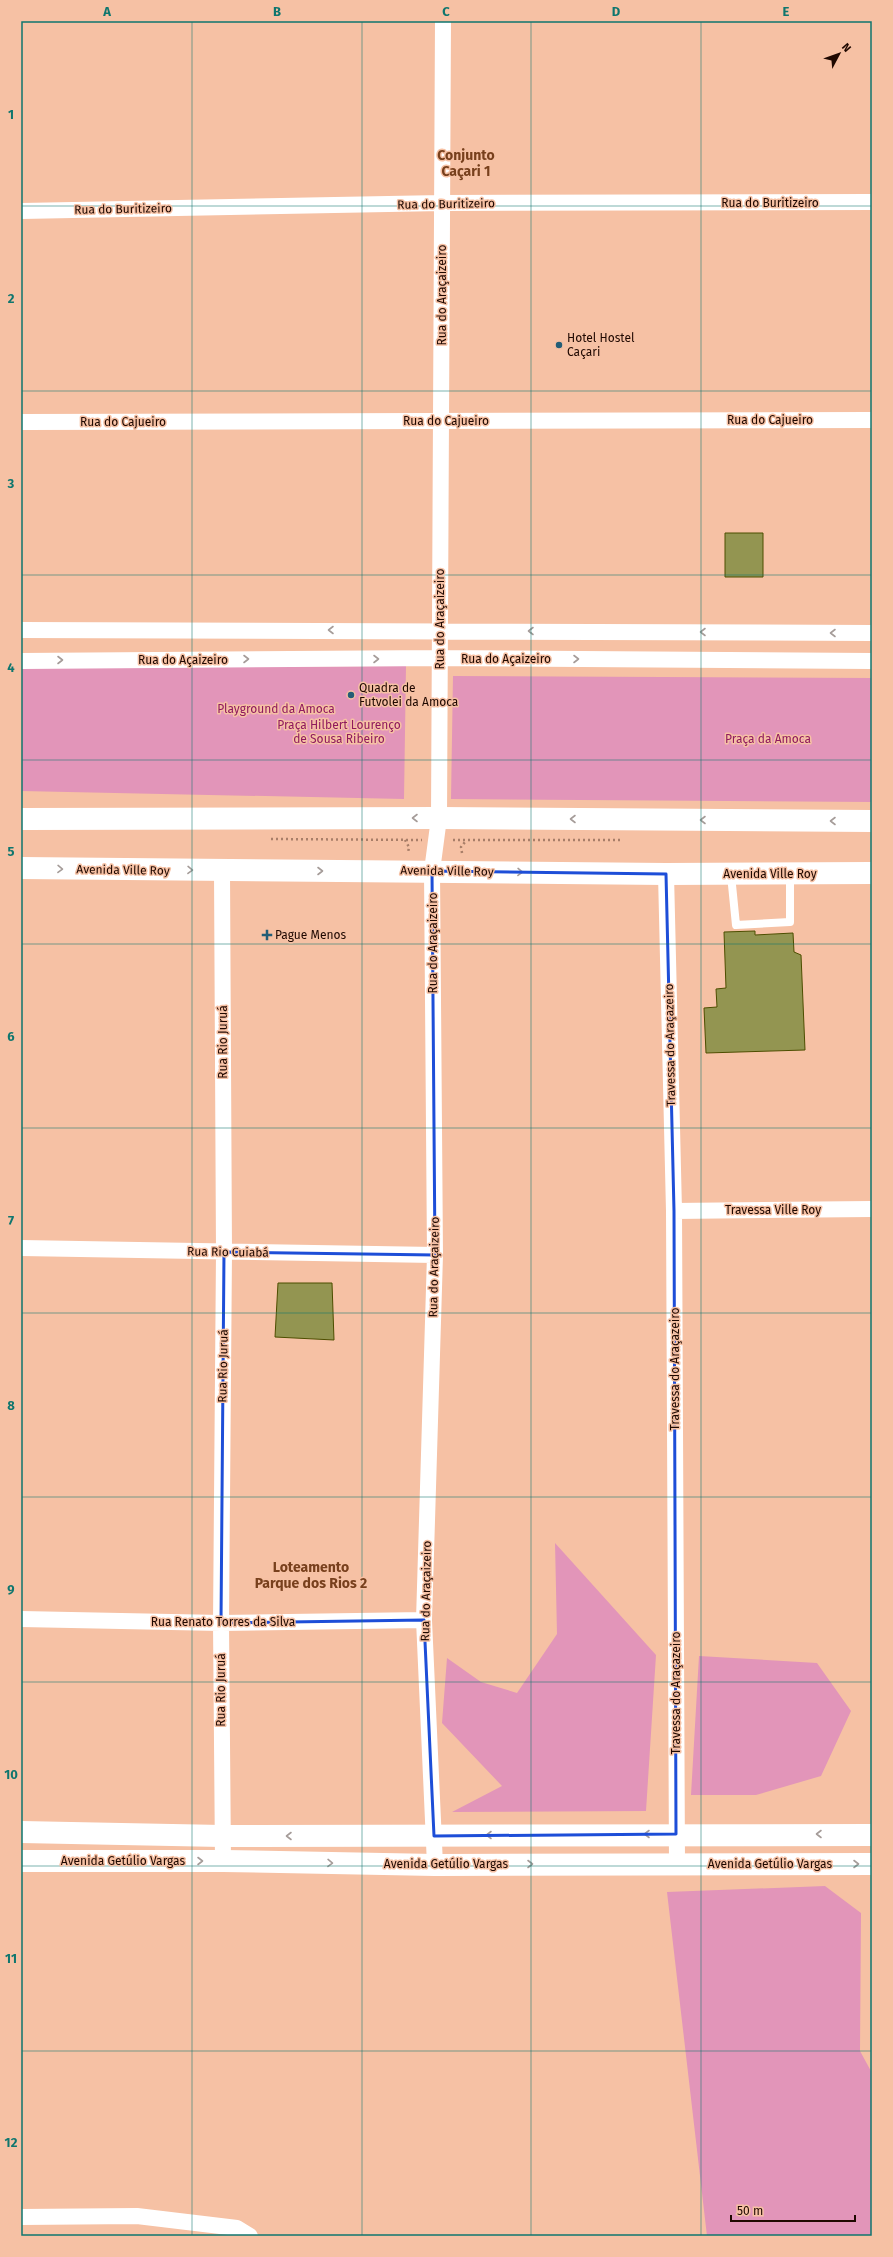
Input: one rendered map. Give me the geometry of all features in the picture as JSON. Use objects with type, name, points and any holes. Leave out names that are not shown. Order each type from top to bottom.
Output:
[{"type":"main road","points":[[21,820],[439,818],[872,821]]},
{"type":"main road","name":"Avenida Ville Roy","points":[[21,868],[666,874],[872,873]]},
{"type":"main road","points":[[21,1832],[222,1836],[872,1834]]},
{"type":"main road","name":"Avenida Getúlio Vargas","points":[[21,1861],[223,1861],[435,1865],[872,1864]]},
{"type":"street","name":"Rua do Araçaizeiro","points":[[435,1865],[424,1620],[435,1255],[432,871],[439,818],[442,21]]},
{"type":"street","name":"Rua do Buritizeiro","points":[[21,211],[442,203],[872,202]]},
{"type":"street","name":"Rua do Cajueiro","points":[[21,422],[872,420]]},
{"type":"street","points":[[21,630],[440,630],[872,633]]},
{"type":"street","name":"Rua do Açaizeiro","points":[[21,661],[440,658],[872,661]]},
{"type":"street","name":"Rua Rio Juruá","points":[[222,871],[224,1252],[221,1624],[223,1861]]},
{"type":"street","name":"Travessa do Araçazeiro","points":[[666,874],[674,1211],[676,1864]]},
{"type":"street","name":"Travessa Ville Roy","points":[[674,1211],[872,1209]]},
{"type":"street","name":"Rua Rio Cuiabá","points":[[21,1248],[435,1255]]},
{"type":"street","name":"Rua Renato Torres da Silva","points":[[21,1619],[221,1624],[424,1620]]},
{"type":"street","points":[[21,2217],[136,2216],[237,2228],[250,2236]]},
{"type":"lane","points":[[731,874],[736,925],[790,922],[790,874]]},
{"type":"path","points":[[464,856],[461,846],[465,841]]},
{"type":"highlighted area","points":[[432,871],[666,874],[674,1211],[676,1834],[434,1836],[424,1620],[221,1623],[224,1252],[435,1255]]},
{"type":"green space","name":"Praça Hilbert Lourenço de Sousa Ribeiro","points":[[406,666],[404,799],[21,791],[21,668]]},
{"type":"green space","name":"Praça da Amoca","points":[[453,676],[872,678],[872,802],[451,799]]},
{"type":"green space","points":[[555,1543],[656,1655],[646,1811],[452,1812],[502,1786],[442,1723],[447,1658],[481,1682],[517,1693],[557,1634]]},
{"type":"green space","points":[[699,1656],[817,1663],[851,1711],[821,1776],[756,1795],[691,1795]]},
{"type":"green space","points":[[825,1886],[861,1913],[860,2051],[872,2073],[872,2236],[707,2236],[667,1892]]},
{"type":"building","points":[[725,533],[763,533],[763,577],[725,577]]},
{"type":"building","points":[[755,931],[755,935],[793,933],[794,952],[801,955],[805,1050],[706,1053],[704,1008],[717,1007],[716,989],[726,988],[724,932]]},
{"type":"building","points":[[278,1283],[332,1283],[334,1340],[275,1337]]},
{"type":"place","name":"Hotel Hostel Caçari","points":[[559,345]]},
{"type":"place","name":"Quadra de Futvolei da Amoca","points":[[351,695]]},
{"type":"place","name":"Pague Menos","points":[[267,935]]},
{"type":"district","name":"Conjunto Caçari 1","points":[[466,164]]},
{"type":"district","name":"Loteamento Parque dos Rios 2","points":[[311,1576]]},
{"type":"park label","name":"Playground da Amoca","points":[[276,709]]}]
